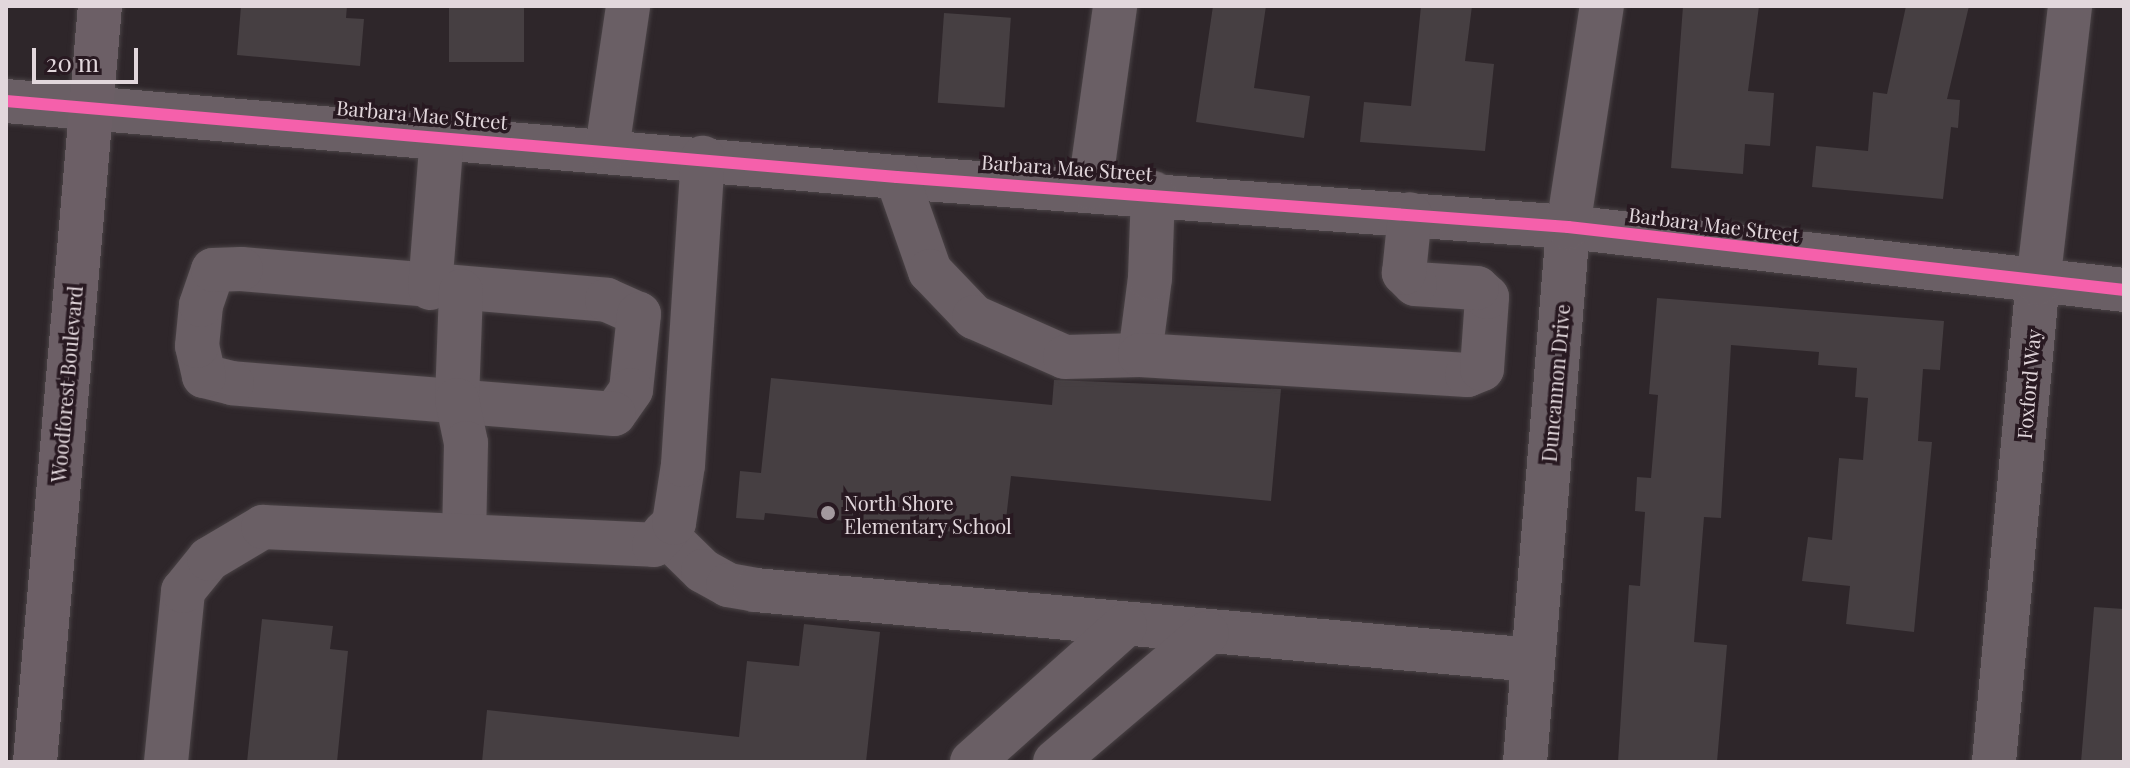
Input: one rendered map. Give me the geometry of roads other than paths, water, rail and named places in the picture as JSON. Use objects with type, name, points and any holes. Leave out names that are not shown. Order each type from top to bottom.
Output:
[{"type":"main road","name":"Woodforest Boulevard","points":[[35,762],[100,6]]},
{"type":"street","points":[[607,149],[628,6]]},
{"type":"street","points":[[1090,187],[1115,6]]},
{"type":"street","name":"Duncannon Drive","points":[[1525,762],[1568,227],[1602,6]]},
{"type":"street","name":"Foxford Way","points":[[1994,762],[2038,283],[2070,6]]},
{"type":"street","name":"Barbara Mae Street","points":[[6,101],[607,149],[897,177],[1090,187],[1568,227],[2038,283],[2124,290]]},
{"type":"street","points":[[442,136],[445,289],[457,400],[466,443],[464,536]]},
{"type":"street","points":[[166,762],[183,591],[209,559],[263,527],[654,545],[674,523],[683,465],[703,158]]},
{"type":"street","points":[[897,177],[930,271],[974,317],[1065,357],[1140,355],[1467,375],[1482,369],[1487,297],[1477,288],[1415,284],[1404,273],[1410,214]]},
{"type":"street","points":[[1140,355],[1153,193]]},
{"type":"street","points":[[213,270],[607,300],[639,314],[631,390],[614,414],[457,400],[232,383],[204,376],[197,346],[201,305],[213,270]]},
{"type":"street","points":[[664,533],[703,571],[728,585],[1207,633],[1533,660]]},
{"type":"street","points":[[972,762],[1125,625]]},
{"type":"street","points":[[1055,762],[1207,633]]},
{"type":"place","name":"North Shore Elementary School","points":[[828,513]]}]
